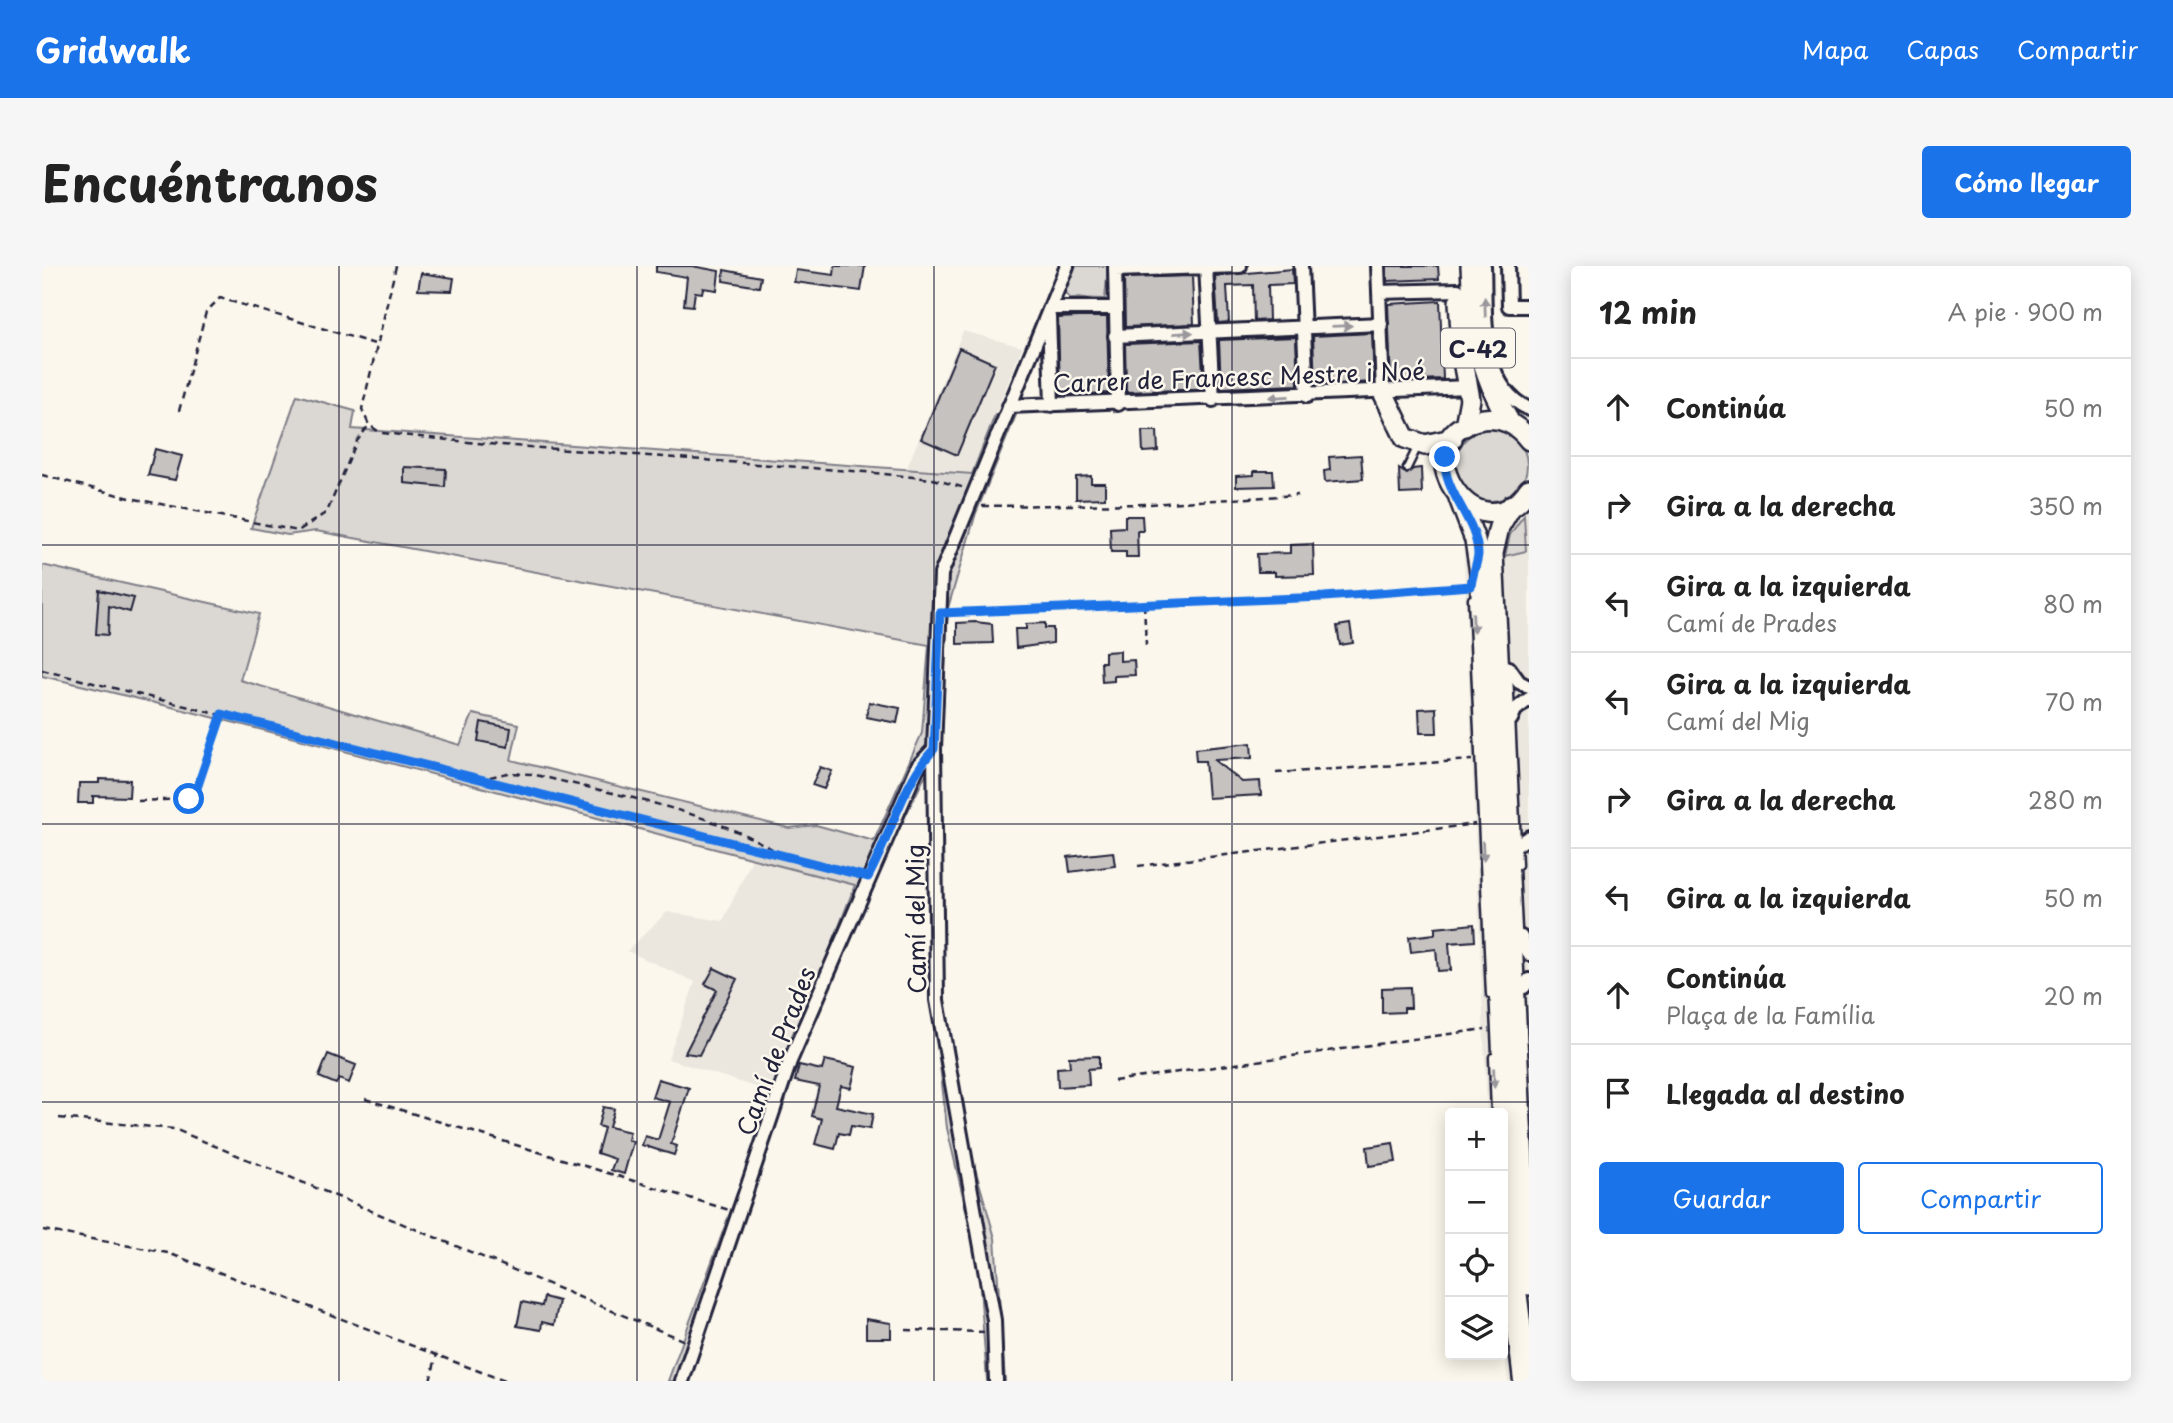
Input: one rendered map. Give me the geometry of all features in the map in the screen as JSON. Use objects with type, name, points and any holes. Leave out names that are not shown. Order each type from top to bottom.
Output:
[{"type":"main road","name":"C-42","points":[[1458,266],[1463,361],[1469,387],[1459,432],[1445,457],[1444,470],[1451,488],[1459,498],[1478,557],[1512,1255],[1528,1381]]},
{"type":"main road","name":"C-42","points":[[1471,266],[1473,320],[1479,358],[1490,387],[1523,433]]},
{"type":"main road","points":[[1383,391],[1405,438],[1420,443]]},
{"type":"main road","name":"C-42","points":[[1420,443],[1426,445],[1488,419],[1523,433]]},
{"type":"main road","points":[[1529,489],[1512,505],[1495,539],[1496,611],[1529,1285]]},
{"type":"main road","points":[[1459,498],[1485,510],[1512,505]]},
{"type":"street","name":"Camí del Mig","points":[[996,1381],[995,1333],[937,1000],[934,749],[941,574],[1067,266]]},
{"type":"street","points":[[1118,404],[1115,268],[1240,266]]},
{"type":"street","points":[[1301,266],[1307,396]]},
{"type":"street","points":[[1378,266],[1383,391]]},
{"type":"street","points":[[1483,266],[1490,356],[1509,393],[1529,409]]},
{"type":"street","points":[[1508,266],[1509,306],[1529,306]]},
{"type":"street","points":[[1206,267],[1213,400]]},
{"type":"street","points":[[1379,292],[1458,290]]},
{"type":"street","points":[[1052,405],[1050,310],[1114,308]]},
{"type":"street","points":[[1115,336],[1381,324]]},
{"type":"street","name":"Carrer de Francesc Mestre i Noé","points":[[1009,406],[1118,404],[1469,387]]},
{"type":"street","points":[[1508,668],[1519,682],[1529,687]]},
{"type":"street","points":[[1511,719],[1515,710],[1529,699]]},
{"type":"street","name":"Camí de Prades","points":[[682,1381],[790,1061],[918,766],[934,749]]},
{"type":"street","points":[[1517,845],[1529,837]]},
{"type":"street","points":[[1521,930],[1526,958]]},
{"type":"lane","points":[[1407,468],[1420,443]]},
{"type":"lane","points":[[1478,557],[1472,569],[1471,586],[1490,1002]]},
{"type":"lane","points":[[1496,611],[1508,668],[1518,871]]},
{"type":"lane","points":[[1525,1008],[1529,1108]]},
{"type":"lane","points":[[1492,1029],[1496,1108]]},
{"type":"lane","points":[[1507,1297],[1517,1381]]},
{"type":"path","points":[[396,266],[375,344],[362,410],[369,425],[380,433],[396,437],[933,478],[975,491]]},
{"type":"path","points":[[178,411],[206,312],[220,298],[375,344]]},
{"type":"path","points":[[42,475],[130,498],[298,531],[327,512],[357,441],[369,425]]},
{"type":"path","points":[[968,507],[1149,504],[1298,495]]},
{"type":"path","points":[[940,613],[1324,597],[1471,586]]},
{"type":"path","points":[[1144,604],[1146,645]]},
{"type":"path","points":[[42,670],[868,877]]},
{"type":"path","points":[[138,801],[189,799],[197,788],[222,714]]},
{"type":"path","points":[[1276,773],[1479,759]]},
{"type":"path","points":[[478,780],[507,773],[545,777],[703,819],[756,838],[788,859]]},
{"type":"path","points":[[1138,866],[1482,823]]},
{"type":"path","points":[[1114,1082],[1492,1029]]},
{"type":"path","points":[[365,1099],[739,1213]]},
{"type":"path","points":[[59,1118],[174,1129],[695,1345]]},
{"type":"path","points":[[43,1230],[168,1252],[505,1381]]},
{"type":"path","points":[[906,1330],[995,1333]]},
{"type":"path","points":[[430,1381],[438,1354]]},
{"type":"shaded area","points":[[1075,266],[1108,266],[1105,299],[1070,298],[1064,293]]},
{"type":"shaded area","points":[[963,331],[1022,347],[972,474],[906,470]]},
{"type":"shaded area","points":[[297,395],[355,411],[352,429],[972,474],[995,415],[1016,415],[976,513],[948,608],[940,770],[943,999],[970,1151],[995,1238],[1005,1381],[987,1381],[978,1261],[947,1128],[932,994],[927,772],[876,876],[803,1046],[686,1381],[668,1381],[774,1093],[855,885],[246,726],[42,676],[42,565],[259,614],[240,680],[460,745],[473,714],[519,724],[511,760],[789,828],[816,825],[874,841],[922,733],[929,645],[316,531],[288,535],[251,528]]},
{"type":"shaded area","points":[[1491,429],[1505,432],[1517,439],[1524,451],[1527,465],[1524,479],[1517,491],[1505,498],[1491,501],[1477,498],[1465,491],[1458,479],[1455,465],[1458,451],[1465,439],[1477,432]]},
{"type":"shaded area","points":[[1529,505],[1529,1381],[1508,1381],[1505,1360],[1508,1360],[1508,1108],[1487,1108],[1463,535],[1522,517]]},
{"type":"shaded area","points":[[1524,515],[1526,551],[1505,556],[1510,535]]},
{"type":"shaded area","points":[[752,859],[856,885],[774,1093],[668,1059],[695,982],[627,951],[667,912],[723,921]]},
{"type":"building","points":[[656,266],[692,266],[719,271],[717,290],[703,288],[702,293],[695,292],[693,306],[684,305],[687,277],[656,272]]},
{"type":"building","points":[[835,266],[865,266],[861,291],[794,282],[796,270],[834,275]]},
{"type":"building","points":[[1387,266],[1438,266],[1439,279],[1387,281]]},
{"type":"building","points":[[1292,269],[1293,284],[1268,285],[1269,320],[1254,321],[1253,285],[1227,286],[1229,322],[1218,323],[1215,276]]},
{"type":"building","points":[[724,270],[761,277],[759,287],[723,281]]},
{"type":"building","points":[[421,273],[454,278],[452,291],[418,290]]},
{"type":"building","points":[[1192,276],[1194,324],[1125,327],[1124,278]]},
{"type":"building","points":[[1440,301],[1443,379],[1391,381],[1388,304]]},
{"type":"building","points":[[1107,317],[1109,393],[1060,395],[1058,318]]},
{"type":"building","points":[[1372,333],[1374,382],[1315,385],[1313,336]]},
{"type":"building","points":[[1296,337],[1298,385],[1221,388],[1219,340]]},
{"type":"building","points":[[1201,341],[1204,389],[1126,392],[1125,344]]},
{"type":"building","points":[[959,348],[995,364],[957,455],[921,439]]},
{"type":"building","points":[[1142,431],[1157,431],[1158,451],[1143,452]]},
{"type":"building","points":[[155,449],[182,456],[175,480],[148,475]]},
{"type":"building","points":[[1361,455],[1363,479],[1325,482],[1324,471],[1330,470],[1329,457]]},
{"type":"building","points":[[404,467],[446,469],[445,487],[404,483]]},
{"type":"building","points":[[1421,468],[1422,493],[1400,494],[1399,469],[1407,474],[1413,469]]},
{"type":"building","points":[[1254,471],[1273,471],[1274,486],[1236,487],[1236,476],[1254,475]]},
{"type":"building","points":[[1091,476],[1091,483],[1105,483],[1105,498],[1076,499],[1076,477]]},
{"type":"building","points":[[1125,516],[1142,516],[1143,531],[1137,531],[1138,557],[1126,557],[1126,552],[1111,552],[1110,528],[1125,527]]},
{"type":"building","points":[[1313,544],[1314,575],[1275,576],[1275,572],[1258,572],[1257,554],[1290,553],[1290,545]]},
{"type":"building","points":[[99,590],[134,598],[130,612],[109,606],[108,635],[96,634]]},
{"type":"building","points":[[957,623],[992,624],[993,643],[957,644]]},
{"type":"building","points":[[1045,623],[1045,628],[1053,628],[1053,643],[1016,648],[1015,629],[1026,629],[1026,624]]},
{"type":"building","points":[[1350,624],[1353,643],[1340,645],[1337,626]]},
{"type":"building","points":[[1120,651],[1120,661],[1134,660],[1135,675],[1114,676],[1114,681],[1102,682],[1101,662],[1105,662],[1105,652]]},
{"type":"building","points":[[869,702],[900,708],[897,723],[866,717]]},
{"type":"building","points":[[1436,708],[1437,733],[1420,733],[1419,709]]},
{"type":"building","points":[[481,722],[511,728],[508,747],[478,741]]},
{"type":"building","points":[[1251,743],[1252,758],[1214,760],[1242,782],[1260,781],[1261,795],[1208,798],[1205,761],[1196,761],[1195,749]]},
{"type":"building","points":[[820,767],[832,771],[824,789],[812,785]]},
{"type":"building","points":[[99,779],[130,780],[129,797],[93,796],[93,803],[78,803],[79,783],[99,783]]},
{"type":"building","points":[[1113,852],[1115,866],[1070,872],[1068,857]]},
{"type":"building","points":[[1474,924],[1475,941],[1449,943],[1451,970],[1438,971],[1436,949],[1411,952],[1409,937],[1435,934],[1435,928]]},
{"type":"building","points":[[714,968],[737,979],[699,1055],[685,1053],[717,990],[705,984]]},
{"type":"building","points":[[1410,987],[1411,1008],[1404,1008],[1404,1012],[1382,1013],[1382,988]]},
{"type":"building","points":[[328,1054],[356,1065],[349,1083],[339,1079],[336,1084],[319,1077]]},
{"type":"building","points":[[1099,1056],[1099,1068],[1088,1069],[1089,1085],[1058,1087],[1057,1068],[1070,1067],[1069,1057]]},
{"type":"building","points":[[825,1060],[856,1067],[851,1088],[841,1086],[836,1106],[873,1114],[870,1129],[851,1126],[849,1135],[839,1133],[835,1149],[815,1144],[822,1119],[812,1116],[819,1086],[795,1081],[799,1065],[822,1070]]},
{"type":"building","points":[[658,1079],[689,1088],[671,1144],[677,1146],[674,1155],[642,1145],[645,1136],[658,1140],[670,1102],[652,1097]]},
{"type":"building","points":[[603,1107],[614,1109],[609,1127],[630,1132],[628,1140],[633,1142],[624,1174],[611,1170],[615,1159],[597,1153],[604,1128],[598,1126]]},
{"type":"building","points":[[1393,1143],[1396,1162],[1369,1166],[1367,1147]]},
{"type":"building","points":[[544,1297],[559,1301],[554,1325],[542,1322],[541,1330],[517,1326],[522,1302],[542,1306]]},
{"type":"building","points":[[866,1319],[891,1323],[891,1338],[866,1338]]},
{"type":"route","points":[[189,799],[197,788],[222,714],[788,859],[868,877],[883,849],[918,766],[934,749],[940,613],[1324,597],[1471,586],[1472,569],[1478,557],[1475,540],[1459,498],[1448,482],[1444,470],[1445,457]]}]
